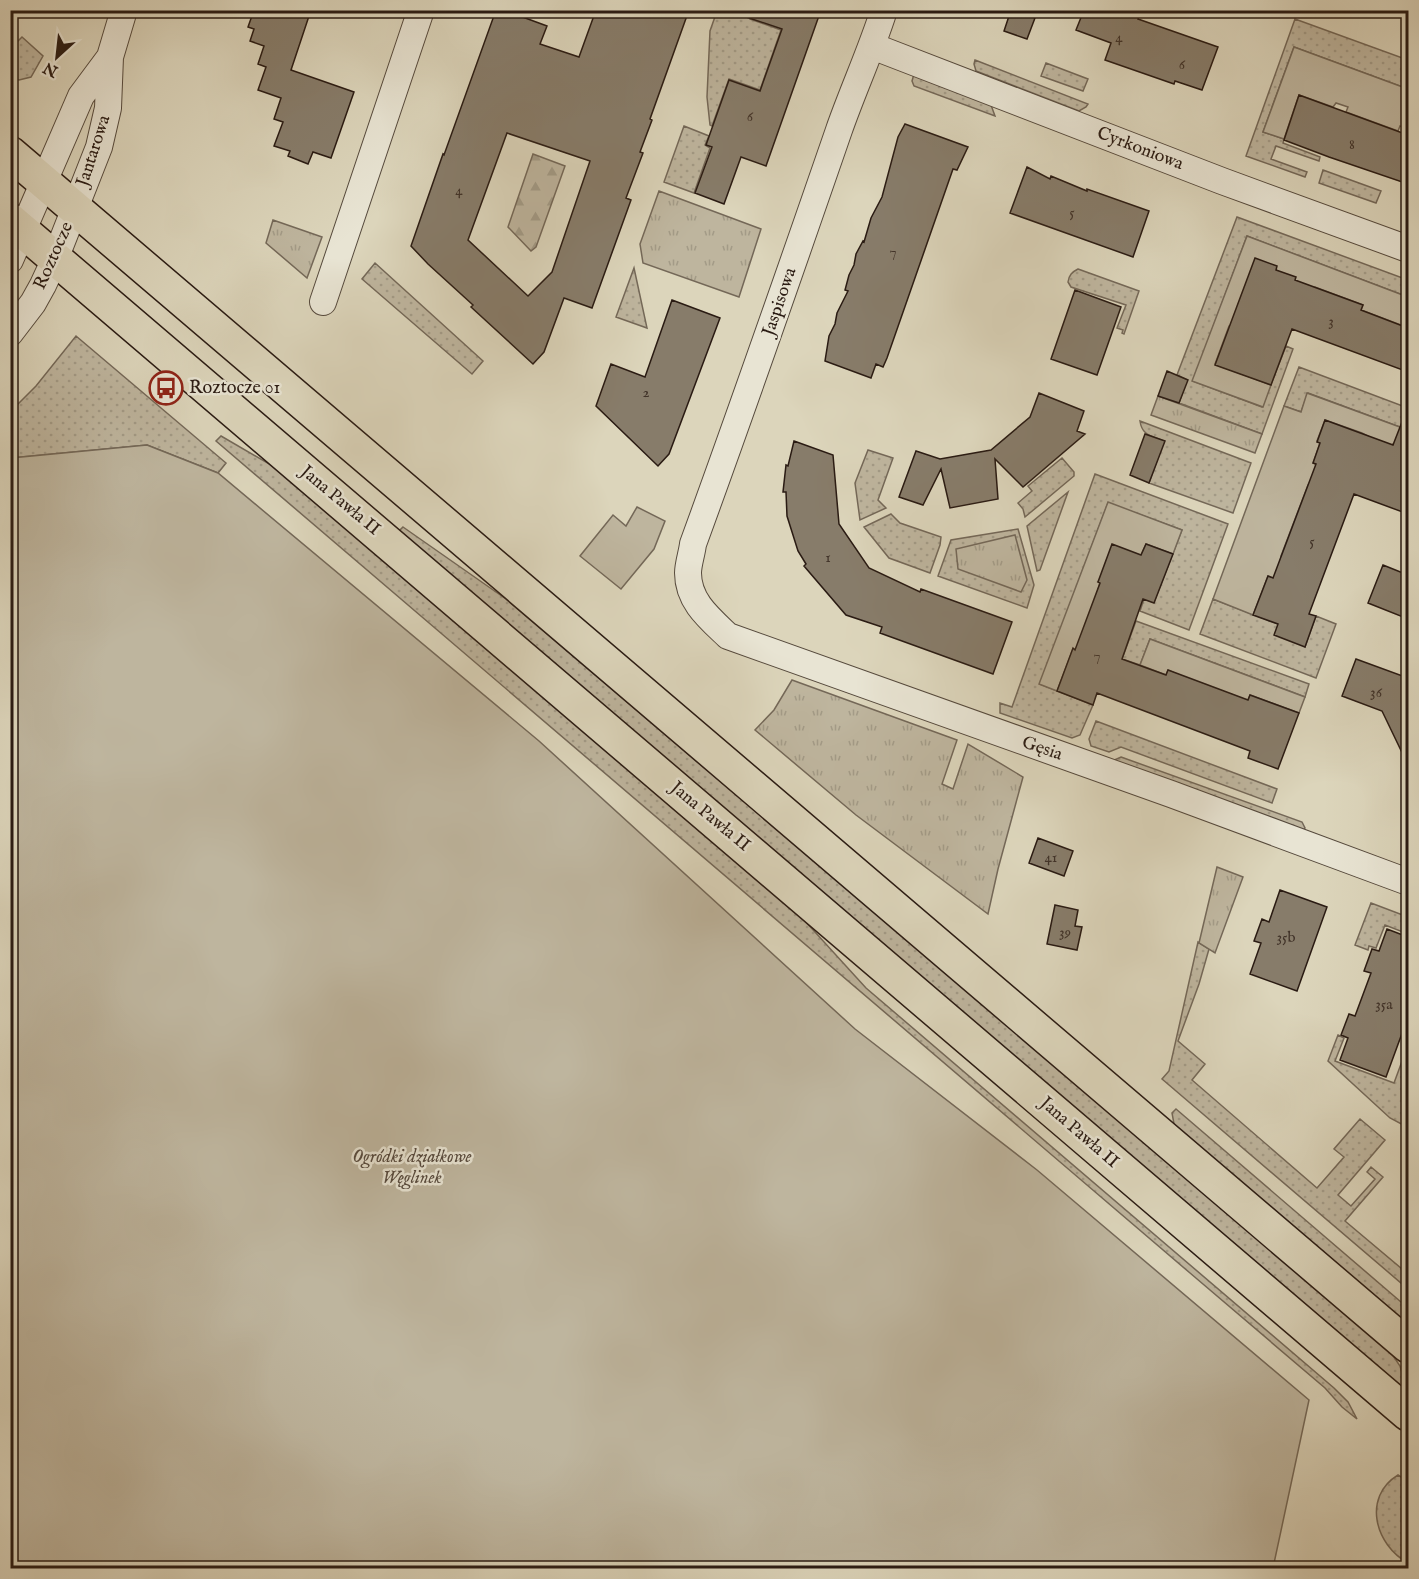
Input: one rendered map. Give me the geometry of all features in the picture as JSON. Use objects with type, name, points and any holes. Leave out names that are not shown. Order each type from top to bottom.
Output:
[{"type":"main road","points":[[10,153],[1408,1346]]},
{"type":"main road","name":"Jana Pawła II","points":[[15,237],[55,259],[1408,1414]]},
{"type":"street","name":"Jantarowa","points":[[75,208],[99,147],[108,108],[110,57],[124,10]]},
{"type":"street","points":[[323,302],[421,10]]},
{"type":"street","name":"Jaspisowa","points":[[692,595],[688,573],[693,544],[884,10]]},
{"type":"street","name":"Cyrkoniowa","points":[[872,46],[1222,181],[1408,249]]},
{"type":"street","name":"Jantarowa","points":[[44,182],[81,96],[110,57]]},
{"type":"street","name":"Roztocze","points":[[15,237],[44,182]]},
{"type":"street","name":"Roztocze","points":[[10,333],[33,303],[55,259],[75,208]]},
{"type":"street","name":"Gęsia","points":[[692,595],[704,614],[728,636],[1182,798],[1408,882]]},
{"type":"green space","points":[[717,11],[753,11],[750,19],[781,30],[760,90],[729,79],[712,126],[710,125],[707,97],[710,31]]},
{"type":"green space","points":[[1295,19],[1408,60],[1408,89],[1294,47],[1263,132],[1284,139],[1283,143],[1320,157],[1319,161],[1276,146],[1271,159],[1307,172],[1305,177],[1246,156]]},
{"type":"green space","points":[[22,37],[43,56],[31,77],[19,80],[11,78],[11,48]]},
{"type":"green space","points":[[1294,47],[1408,89],[1408,129],[1400,126],[1398,131],[1346,112],[1348,107],[1336,103],[1333,107],[1299,95],[1284,139],[1263,132]]},
{"type":"green space","points":[[975,60],[1088,104],[1079,111],[976,71]]},
{"type":"green space","points":[[1046,63],[1088,79],[1083,91],[1041,76]]},
{"type":"green space","points":[[914,74],[991,105],[995,116],[914,86],[912,81]]},
{"type":"green space","points":[[684,126],[709,136],[705,145],[710,148],[694,193],[664,182]]},
{"type":"green space","points":[[533,154],[565,166],[536,247],[531,251],[508,227]]},
{"type":"green space","points":[[1323,170],[1381,191],[1376,203],[1319,183]]},
{"type":"green space","points":[[659,191],[761,229],[739,297],[643,263],[640,244]]},
{"type":"green space","points":[[1237,217],[1408,280],[1408,297],[1247,236],[1193,381],[1262,407],[1286,346],[1293,349],[1262,434],[1179,403],[1187,380],[1177,375]]},
{"type":"green space","points":[[273,220],[322,237],[307,278],[266,243]]},
{"type":"green space","points":[[1247,236],[1408,297],[1406,327],[1361,310],[1363,305],[1315,287],[1229,326],[1215,364],[1271,385],[1263,407],[1192,381]]},
{"type":"green space","points":[[375,263],[483,361],[472,374],[362,279]]},
{"type":"green space","points":[[634,268],[647,328],[616,317]]},
{"type":"green space","points":[[1078,269],[1139,291],[1124,334],[1123,330],[1117,328],[1126,305],[1071,287],[1068,282],[1069,277]]},
{"type":"green space","points":[[76,336],[226,463],[218,473],[147,445],[11,458],[11,411],[36,386]]},
{"type":"green space","points":[[1299,367],[1408,408],[1408,430],[1308,393],[1301,412],[1284,406]]},
{"type":"green space","points":[[1307,393],[1408,430],[1408,450],[1393,444],[1391,449],[1362,433],[1325,420],[1317,441],[1320,443],[1313,463],[1320,466],[1308,485],[1281,556],[1278,580],[1268,576],[1253,615],[1213,599],[1284,406],[1301,412]]},
{"type":"green space","points":[[1158,396],[1262,434],[1255,453],[1151,415]]},
{"type":"green space","points":[[1140,421],[1251,463],[1233,513],[1149,483],[1164,441],[1145,433]]},
{"type":"green space","points":[[221,436],[278,469],[794,909],[866,988],[1334,1388],[1348,1402],[1357,1419],[1342,1407],[1325,1388],[216,441]]},
{"type":"green space","name":"Ogródki działkowe Węglinek","points":[[147,445],[218,473],[539,741],[855,1029],[1037,1170],[1309,1400],[1273,1568],[11,1568],[11,458]]},
{"type":"green space","points":[[868,450],[893,458],[878,500],[886,508],[860,520],[855,483]]},
{"type":"green space","points":[[1062,458],[1074,472],[1074,476],[1025,517],[1018,503],[1032,491],[1028,486]]},
{"type":"green space","points":[[1095,474],[1228,524],[1189,630],[1140,611],[1144,599],[1154,602],[1182,530],[1108,503],[1040,684],[1093,705],[1080,735],[1072,738],[1000,713],[1000,703],[1012,707]]},
{"type":"green space","points":[[1068,492],[1040,570],[1037,571],[1027,526]]},
{"type":"green space","points":[[1108,502],[1182,530],[1173,554],[1146,544],[1141,555],[1098,582],[1100,583],[1080,651],[1073,649],[1057,691],[1039,684]]},
{"type":"green space","points":[[637,507],[665,521],[654,549],[621,589],[580,556],[613,515],[626,526]]},
{"type":"green space","points":[[891,514],[900,523],[941,537],[930,573],[889,558],[864,527]]},
{"type":"green space","points":[[403,527],[506,599],[1390,1351],[1400,1366],[1404,1387],[1401,1387],[399,531]]},
{"type":"green space","points":[[1018,529],[1034,585],[1027,608],[938,576],[951,540]]},
{"type":"green space","points":[[1015,535],[1027,580],[1021,592],[958,569],[956,549]]},
{"type":"green space","points":[[1213,599],[1278,624],[1305,647],[1316,616],[1336,624],[1316,678],[1200,634]]},
{"type":"green space","points":[[1136,621],[1309,684],[1305,697],[1150,639],[1140,665],[1122,659]]},
{"type":"green space","points":[[1150,639],[1305,697],[1299,713],[1250,695],[1246,705],[1168,670],[1166,675],[1140,665]]},
{"type":"green space","points":[[792,680],[957,740],[942,784],[953,789],[968,744],[1023,777],[988,914],[856,815],[755,730],[774,710]]},
{"type":"green space","points":[[1096,721],[1277,789],[1272,803],[1121,747],[1109,752],[1091,746],[1089,739]]},
{"type":"green space","points":[[1121,757],[1302,822],[1305,828],[1303,831],[1110,762]]},
{"type":"green space","points":[[1217,867],[1243,877],[1215,953],[1199,943]]},
{"type":"green space","points":[[1371,903],[1408,917],[1408,934],[1385,925],[1376,948],[1369,946],[1368,950],[1355,945]]},
{"type":"green space","points":[[1198,942],[1209,949],[1178,1041],[1205,1064],[1192,1080],[1317,1188],[1344,1157],[1334,1149],[1360,1119],[1385,1140],[1338,1195],[1351,1206],[1375,1179],[1367,1172],[1371,1167],[1383,1177],[1345,1221],[1408,1274],[1408,1289],[1162,1079],[1169,1071]]},
{"type":"green space","points":[[1338,1035],[1344,1038],[1335,1061],[1394,1083],[1408,1045],[1407,1127],[1390,1118],[1328,1061]]},
{"type":"green space","points":[[1176,1109],[1408,1308],[1408,1327],[1178,1128],[1174,1124],[1172,1113]]},
{"type":"green space","points":[[1398,1475],[1406,1480],[1408,1485],[1408,1563],[1387,1545],[1377,1520],[1380,1496],[1387,1484]]},
{"type":"building","points":[[254,10],[311,10],[291,70],[354,92],[331,158],[313,152],[308,164],[288,156],[290,151],[274,146],[283,122],[274,119],[281,98],[258,90],[266,67],[258,64],[264,46],[250,41],[254,29],[248,27]]},
{"type":"building","points":[[496,10],[509,12],[547,26],[540,44],[579,57],[596,10],[689,10],[650,119],[652,120],[640,152],[643,153],[626,198],[631,200],[592,308],[564,298],[544,352],[533,364],[471,307],[473,305],[411,246]],"holes":[[[507,133],[590,161],[552,272],[528,296],[468,240]]]},
{"type":"building","points":[[738,10],[821,10],[766,166],[741,157],[724,204],[695,193],[712,147],[706,145],[729,80],[760,91],[782,29],[737,14]]},
{"type":"building","points":[[1011,10],[1017,10],[1035,18],[1027,39],[1004,31]]},
{"type":"building","points":[[1084,10],[1142,10],[1138,19],[1218,47],[1202,90],[1175,81],[1174,84],[1105,60],[1111,43],[1076,30]]},
{"type":"building","points":[[1299,95],[1408,135],[1408,184],[1284,140]]},
{"type":"building","points":[[905,124],[968,147],[957,170],[953,169],[887,358],[883,367],[876,364],[871,378],[825,361],[829,336],[848,291],[845,290],[856,254],[864,242],[871,218],[882,197],[898,137]]},
{"type":"building","points":[[1027,167],[1050,179],[1051,176],[1087,191],[1087,189],[1149,211],[1133,257],[1010,213]]},
{"type":"building","points":[[1255,258],[1277,266],[1276,270],[1296,277],[1295,280],[1363,305],[1361,310],[1408,328],[1408,372],[1292,329],[1271,385],[1215,365]]},
{"type":"building","points":[[1075,290],[1121,307],[1097,375],[1051,359]]},
{"type":"building","points":[[672,300],[720,318],[669,454],[658,466],[596,406],[611,364],[645,377]]},
{"type":"building","points":[[1167,371],[1188,380],[1179,403],[1158,396]]},
{"type":"building","points":[[1039,393],[1084,411],[1077,431],[1085,434],[1023,487],[995,459],[998,499],[950,508],[941,469],[923,505],[899,497],[916,451],[940,459],[991,450],[1030,417]]},
{"type":"building","points":[[1407,409],[1408,514],[1354,494],[1309,614],[1316,616],[1305,647],[1274,635],[1278,624],[1253,615],[1268,576],[1273,578],[1316,464],[1313,463],[1320,443],[1317,442],[1325,420],[1393,445]]},
{"type":"building","points":[[1145,434],[1165,441],[1149,483],[1130,475]]},
{"type":"building","points":[[794,441],[833,455],[839,524],[869,568],[920,592],[921,589],[1012,622],[993,674],[880,633],[882,627],[846,615],[804,566],[806,564],[798,551],[787,516],[786,492],[783,492],[786,465],[788,466]]},
{"type":"building","points":[[1112,544],[1141,555],[1146,544],[1173,554],[1154,603],[1143,599],[1122,659],[1166,675],[1168,670],[1248,700],[1250,695],[1299,713],[1278,769],[1248,758],[1250,751],[1097,693],[1093,705],[1057,691],[1073,648],[1075,650]]},
{"type":"building","points":[[1383,565],[1408,575],[1408,619],[1368,603]]},
{"type":"building","points":[[1356,659],[1408,678],[1408,765],[1382,711],[1342,696]]},
{"type":"building","points":[[1038,838],[1073,851],[1064,876],[1029,863]]},
{"type":"building","points":[[1280,890],[1327,907],[1297,991],[1250,974],[1261,943],[1254,941],[1262,919],[1269,922]]},
{"type":"building","points":[[1055,905],[1078,910],[1075,926],[1082,927],[1077,950],[1047,944]]},
{"type":"building","points":[[1387,929],[1408,937],[1408,1017],[1386,1077],[1340,1060],[1348,1038],[1341,1035],[1349,1014],[1355,1016],[1371,973],[1364,971],[1372,949],[1379,951]]},
{"type":"place","name":"Roztocze 01","points":[[166,388]]}]
